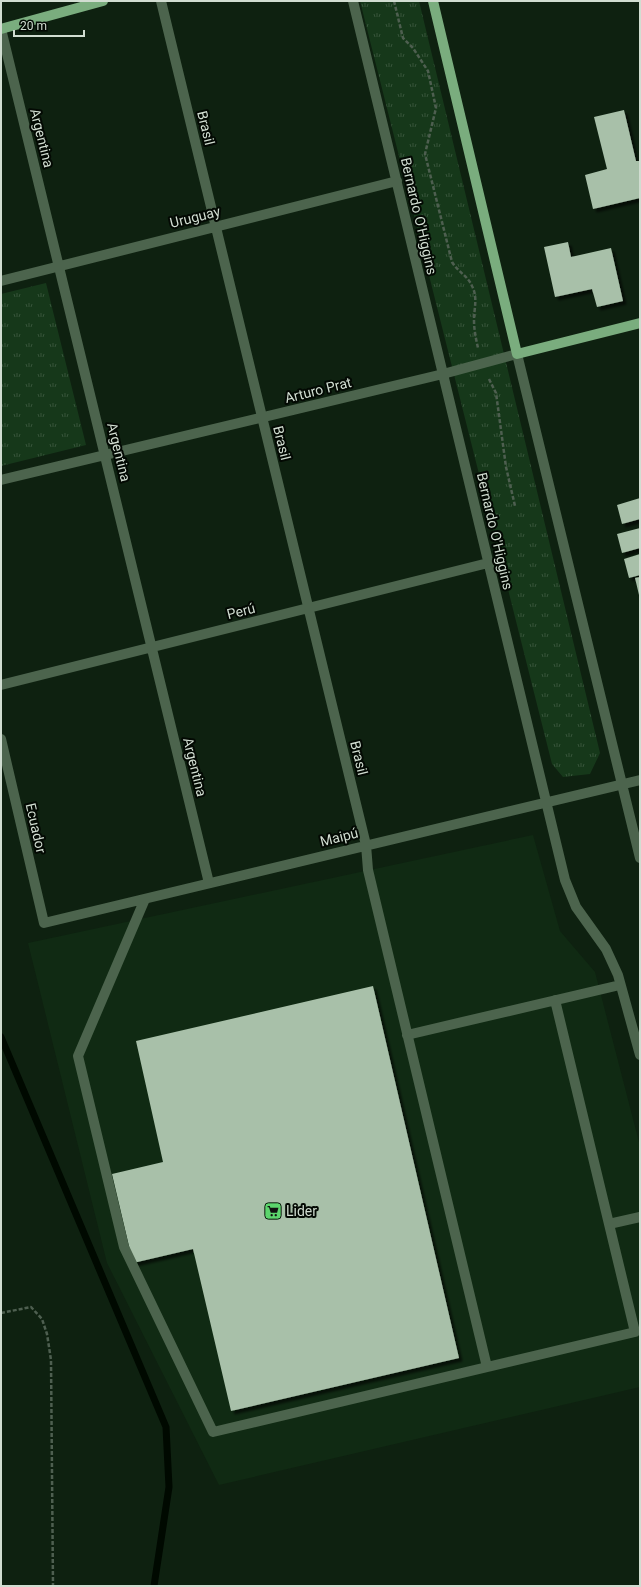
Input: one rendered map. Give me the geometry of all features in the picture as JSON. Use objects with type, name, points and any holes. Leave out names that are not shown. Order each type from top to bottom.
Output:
[{"type":"main road","points":[[1,29],[103,1]]},
{"type":"main road","points":[[433,1],[517,354]]},
{"type":"main road","name":"Arturo Prat","points":[[517,354],[640,323]]},
{"type":"street","name":"Brasil","points":[[161,1],[366,845],[368,870],[487,1367]]},
{"type":"street","name":"Bernardo O'Higgins","points":[[353,1],[546,802],[570,894],[583,919],[606,949],[612,962],[640,1055]]},
{"type":"street","name":"Argentina","points":[[1,29],[209,883]]},
{"type":"street","name":"Uruguay","points":[[1,281],[397,181]]},
{"type":"street","name":"Arturo Prat","points":[[1,480],[443,374],[517,354]]},
{"type":"street","points":[[517,354],[640,858]]},
{"type":"street","name":"Perú","points":[[1,685],[488,563]]},
{"type":"street","name":"Ecuador","points":[[1,739],[44,923]]},
{"type":"street","name":"Maipú","points":[[44,923],[640,780]]},
{"type":"street","points":[[145,899],[78,1056],[124,1247],[213,1432],[635,1332],[555,1000]]},
{"type":"street","points":[[407,1035],[620,985]]},
{"type":"street","points":[[609,1224],[640,1217]]},
{"type":"path","points":[[394,1],[403,38],[414,48],[428,71],[436,108],[425,154],[452,262],[455,267],[469,280],[475,295],[474,326],[480,364],[496,393],[506,467],[515,506]]},
{"type":"path","points":[[1,1314],[30,1307],[42,1319],[47,1334],[50,1360],[53,1586]]},
{"type":"shaded area","points":[[533,835],[560,931],[595,972],[640,1146],[640,1387],[219,1485],[107,1263],[28,943]]},
{"type":"green space","points":[[360,1],[419,1],[600,753],[590,774],[563,777],[552,764]]},
{"type":"green space","points":[[46,283],[86,445],[1,466],[1,294]]},
{"type":"building","points":[[624,110],[636,161],[640,161],[640,198],[593,209],[585,175],[607,169],[594,117]]},
{"type":"building","points":[[568,242],[571,257],[611,248],[623,301],[597,307],[592,289],[555,297],[544,247]]},
{"type":"building","points":[[640,498],[640,519],[622,524],[617,505]]},
{"type":"building","points":[[640,528],[640,548],[622,553],[617,534]]},
{"type":"building","points":[[640,554],[640,575],[629,578],[624,559]]},
{"type":"building","points":[[640,577],[640,595],[639,595],[635,578]]},
{"type":"building","name":"Lider","points":[[373,986],[459,1358],[231,1411],[193,1249],[133,1263],[112,1174],[163,1162],[136,1041]]},
{"type":"waterway","points":[[1,1037],[166,1427],[169,1487],[154,1586]]},
{"type":"place","name":"Lider","points":[[273,1211]]}]
